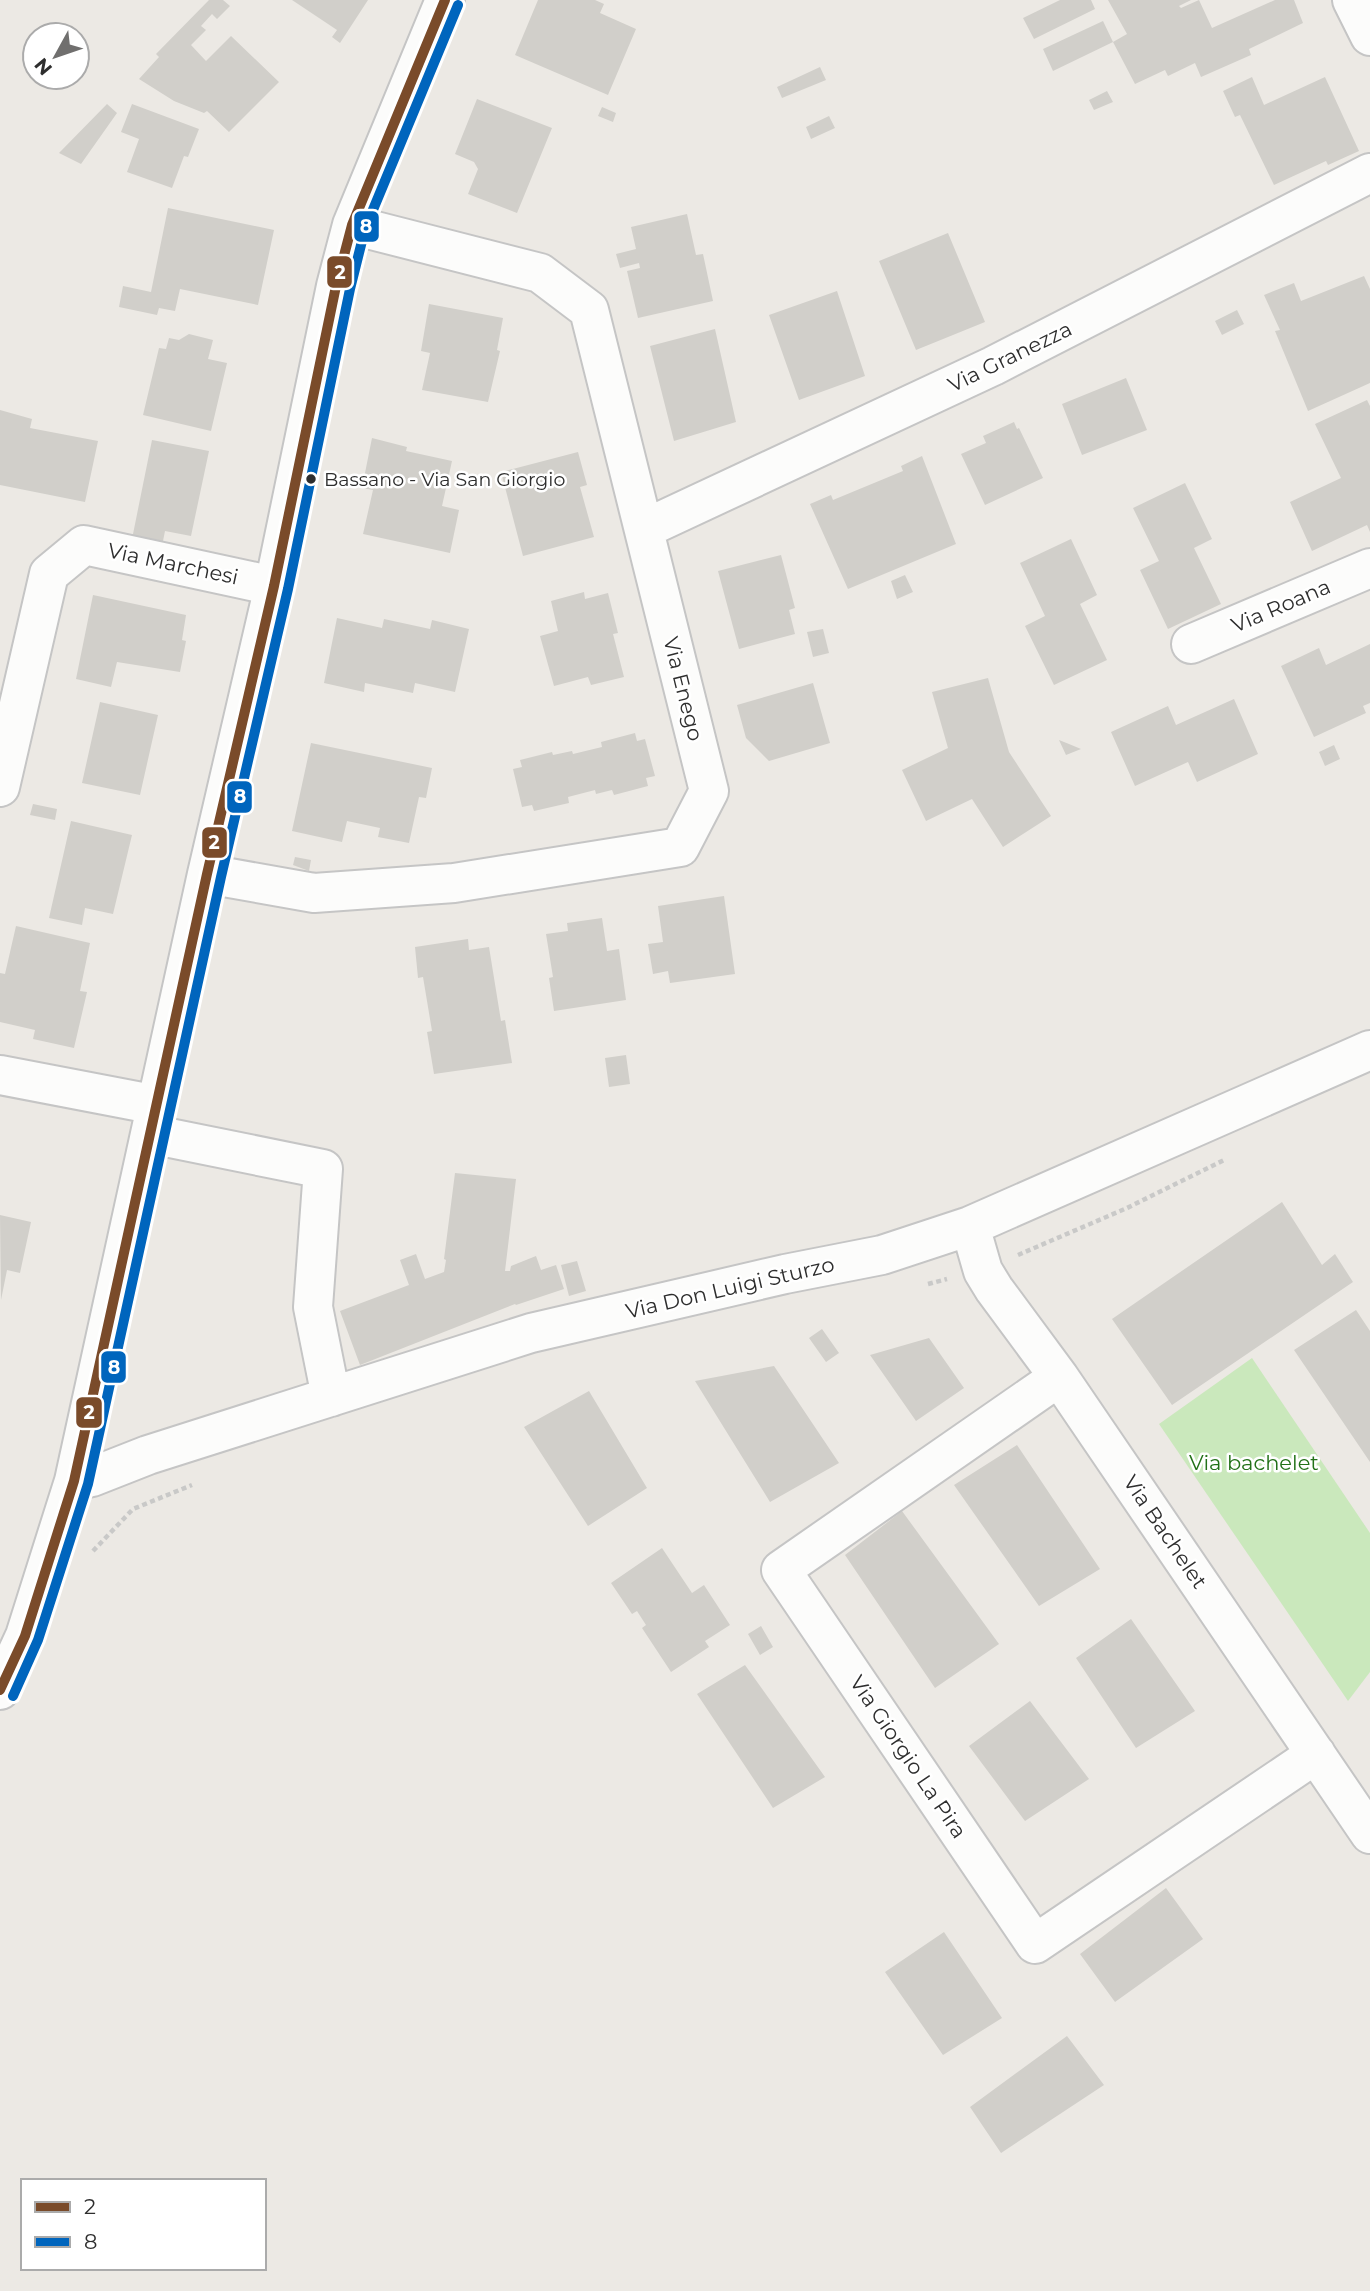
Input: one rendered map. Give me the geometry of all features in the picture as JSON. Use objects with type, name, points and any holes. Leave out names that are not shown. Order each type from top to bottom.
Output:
[{"type":"street","points":[[0,1690],[25,1636],[74,1481],[207,874],[274,586],[336,286],[352,225],[445,0]]},
{"type":"street","points":[[1352,0],[1370,36]]},
{"type":"street","name":"Via Granezza","points":[[644,529],[993,366],[1370,173]]},
{"type":"street","name":"Via Enego","points":[[207,874],[314,893],[454,883],[680,847],[709,791],[589,310],[540,273],[352,225]]},
{"type":"street","name":"Via Marchesi","points":[[0,787],[49,575],[84,545],[274,586]]},
{"type":"street","name":"Via Roana","points":[[1191,644],[1370,568]]},
{"type":"street","name":"Via Don Luigi Sturzo","points":[[74,1481],[531,1333],[785,1274],[882,1255],[970,1226],[1370,1050]]},
{"type":"street","points":[[0,1074],[323,1169],[313,1307],[331,1397]]},
{"type":"street","name":"Via Bachelet","points":[[970,1226],[983,1271],[1059,1377],[1370,1833]]},
{"type":"street","name":"Via Giorgio La Pira","points":[[1059,1377],[781,1570],[1035,1944],[1316,1754]]},
{"type":"green space","name":"Via bachelet","points":[[1252,1358],[1370,1533],[1370,1672],[1348,1701],[1159,1424]]},
{"type":"building","points":[[209,0],[223,0],[230,6],[217,19],[212,14],[201,26],[206,30],[191,45],[206,61],[231,36],[279,82],[229,132],[207,111],[204,113],[174,101],[139,79],[159,57],[156,54]]},
{"type":"building","points":[[292,0],[368,0],[340,43],[332,37],[337,30]]},
{"type":"building","points":[[538,0],[595,0],[604,4],[600,13],[636,29],[608,95],[515,55]]},
{"type":"building","points":[[1060,0],[1091,0],[1095,9],[1034,39],[1023,18]]},
{"type":"building","points":[[1108,0],[1191,0],[1179,6],[1181,8],[1199,0],[1212,28],[1275,0],[1294,0],[1303,23],[1249,49],[1251,55],[1201,77],[1195,63],[1168,76],[1165,70],[1135,84],[1113,42],[1127,34]]},
{"type":"building","points":[[1103,21],[1113,42],[1053,71],[1043,49]]},
{"type":"building","points":[[820,67],[826,80],[782,98],[777,87]]},
{"type":"building","points":[[1252,77],[1264,105],[1325,77],[1359,151],[1328,165],[1326,161],[1274,185],[1240,115],[1235,117],[1223,91]]},
{"type":"building","points":[[1107,91],[1113,102],[1094,110],[1089,100]]},
{"type":"building","points":[[477,99],[552,128],[517,213],[468,194],[478,169],[474,162],[455,154]]},
{"type":"building","points":[[107,104],[117,113],[81,164],[59,153]]},
{"type":"building","points":[[132,104],[199,129],[188,157],[184,156],[172,188],[127,172],[139,139],[121,132]]},
{"type":"building","points":[[602,107],[616,113],[613,122],[598,116]]},
{"type":"building","points":[[829,116],[835,128],[811,139],[806,127]]},
{"type":"building","points":[[168,208],[274,230],[258,305],[180,289],[175,311],[159,308],[157,315],[119,307],[123,286],[151,292]]},
{"type":"building","points":[[687,214],[696,255],[703,254],[713,301],[638,318],[627,271],[640,268],[639,263],[620,268],[616,254],[636,249],[631,227]]},
{"type":"building","points":[[948,233],[985,322],[916,350],[879,261]]},
{"type":"building","points":[[1364,276],[1370,289],[1370,383],[1308,411],[1275,331],[1280,330],[1264,295],[1294,283],[1301,301]]},
{"type":"building","points":[[837,291],[865,376],[799,400],[769,315]]},
{"type":"building","points":[[429,304],[503,318],[497,350],[500,351],[488,402],[422,390],[430,353],[421,351]]},
{"type":"building","points":[[1237,310],[1244,324],[1222,335],[1215,321]]},
{"type":"building","points":[[715,329],[736,422],[674,441],[650,346]]},
{"type":"building","points":[[189,334],[213,340],[208,359],[227,363],[211,431],[143,415],[159,348],[166,349],[169,338],[179,340]]},
{"type":"building","points":[[1126,378],[1147,430],[1082,455],[1062,404]]},
{"type":"building","points":[[1367,400],[1370,406],[1370,532],[1367,525],[1312,551],[1290,502],[1341,478],[1315,424]]},
{"type":"building","points":[[0,410],[32,419],[30,428],[98,441],[85,502],[0,485]]},
{"type":"building","points":[[1014,422],[1043,478],[985,505],[961,454],[986,443],[983,436]]},
{"type":"building","points":[[372,438],[407,447],[406,451],[452,461],[442,506],[459,510],[450,553],[363,534],[373,490],[362,488]]},
{"type":"building","points":[[152,440],[209,451],[191,536],[165,531],[162,546],[132,539]]},
{"type":"building","points":[[578,452],[587,485],[580,487],[594,537],[523,556],[501,472]]},
{"type":"building","points":[[922,456],[956,544],[848,589],[810,504],[831,495],[833,500],[903,471],[901,466]]},
{"type":"building","points":[[1185,483],[1212,539],[1194,548],[1221,604],[1168,629],[1140,570],[1159,561],[1133,508]]},
{"type":"building","points":[[1071,539],[1097,595],[1080,604],[1107,660],[1054,685],[1025,626],[1045,616],[1020,563]]},
{"type":"building","points":[[781,555],[795,608],[789,610],[795,634],[739,649],[718,571]]},
{"type":"building","points":[[905,575],[913,592],[897,599],[891,581]]},
{"type":"building","points":[[584,592],[585,599],[608,593],[618,633],[613,634],[624,677],[591,685],[588,677],[554,686],[540,636],[558,631],[551,601]]},
{"type":"building","points":[[93,595],[186,615],[182,640],[186,641],[180,672],[117,662],[111,687],[76,679]]},
{"type":"building","points":[[337,618],[382,628],[384,619],[430,629],[432,620],[469,629],[455,692],[415,683],[413,693],[365,683],[364,692],[324,683]]},
{"type":"building","points":[[823,629],[829,653],[813,657],[807,632]]},
{"type":"building","points":[[1370,644],[1370,703],[1363,706],[1366,713],[1314,737],[1281,666],[1319,648],[1326,665]]},
{"type":"building","points":[[988,678],[1009,752],[1051,816],[1003,847],[972,799],[926,821],[902,770],[948,748],[932,692]]},
{"type":"building","points":[[813,683],[830,743],[769,761],[746,738],[737,705]]},
{"type":"building","points":[[1234,699],[1258,754],[1197,782],[1188,762],[1135,786],[1111,732],[1168,706],[1176,725]]},
{"type":"building","points":[[100,702],[158,715],[140,795],[82,783]]},
{"type":"building","points":[[635,733],[637,741],[645,739],[655,776],[646,778],[648,786],[614,795],[612,790],[596,794],[595,790],[568,797],[569,803],[534,811],[532,805],[522,807],[513,769],[522,767],[520,760],[552,752],[553,755],[572,751],[573,754],[602,747],[601,742]]},
{"type":"building","points":[[1059,740],[1069,744],[1081,749],[1066,755]]},
{"type":"building","points":[[311,743],[432,768],[426,798],[419,797],[409,843],[378,837],[380,828],[347,821],[342,842],[292,831]]},
{"type":"building","points":[[1334,745],[1340,759],[1325,766],[1319,752]]},
{"type":"building","points":[[33,804],[57,809],[55,820],[30,815]]},
{"type":"building","points":[[71,821],[132,835],[113,914],[85,908],[82,925],[49,918]]},
{"type":"building","points":[[295,857],[311,860],[309,871],[293,865]]},
{"type":"building","points":[[724,896],[735,974],[670,983],[668,971],[653,974],[648,944],[663,942],[658,906]]},
{"type":"building","points":[[602,918],[607,951],[619,949],[626,1000],[554,1011],[549,978],[553,977],[546,934],[568,931],[567,923]]},
{"type":"building","points":[[16,926],[90,943],[80,991],[87,992],[74,1048],[33,1039],[35,1030],[0,1022],[0,973],[5,974]]},
{"type":"building","points":[[468,939],[469,950],[489,947],[501,1021],[505,1020],[512,1063],[434,1074],[427,1032],[432,1031],[423,977],[418,978],[415,947]]},
{"type":"building","points":[[626,1055],[630,1084],[609,1087],[605,1058]]},
{"type":"building","points":[[455,1173],[516,1179],[505,1271],[510,1271],[511,1266],[536,1256],[541,1270],[556,1265],[564,1289],[515,1304],[360,1365],[340,1311],[409,1285],[400,1260],[416,1254],[425,1279],[444,1272]]},
{"type":"building","points":[[1282,1202],[1322,1265],[1335,1254],[1353,1282],[1172,1405],[1112,1319]]},
{"type":"building","points":[[0,1215],[31,1222],[20,1273],[7,1270],[1,1300]]},
{"type":"building","points":[[577,1261],[586,1291],[569,1296],[561,1265]]},
{"type":"building","points":[[1356,1310],[1370,1331],[1370,1462],[1294,1350]]},
{"type":"building","points":[[822,1329],[839,1353],[826,1362],[809,1338]]},
{"type":"building","points":[[929,1338],[964,1388],[916,1421],[870,1355]]},
{"type":"building","points":[[774,1366],[839,1463],[770,1502],[695,1381]]},
{"type":"building","points":[[589,1391],[647,1488],[588,1526],[524,1427]]},
{"type":"building","points":[[1017,1445],[1100,1569],[1039,1606],[954,1485]]},
{"type":"building","points":[[902,1511],[999,1644],[935,1688],[845,1555]]},
{"type":"building","points":[[662,1548],[692,1593],[704,1585],[730,1625],[705,1641],[709,1647],[671,1672],[642,1628],[646,1625],[637,1611],[632,1614],[611,1583]]},
{"type":"building","points":[[1131,1619],[1195,1711],[1136,1748],[1076,1658]]},
{"type":"building","points":[[761,1626],[773,1647],[760,1655],[748,1634]]},
{"type":"building","points":[[745,1665],[825,1777],[773,1808],[697,1694]]},
{"type":"building","points":[[1030,1701],[1089,1779],[1025,1821],[969,1746]]},
{"type":"building","points":[[1166,1888],[1203,1939],[1115,2002],[1080,1954]]},
{"type":"building","points":[[944,1932],[1002,2018],[943,2055],[885,1972]]},
{"type":"building","points":[[1067,2036],[1104,2085],[1001,2153],[970,2107]]},
{"type":"transit line","name":"2","points":[[0,1690],[25,1636],[74,1481],[207,874],[274,586],[336,286],[352,225],[445,0]]},
{"type":"transit line","name":"8","points":[[13,1696],[38,1640],[88,1484],[221,877],[288,589],[350,289],[365,229],[458,5]]},
{"type":"place","name":"Bassano - Via San Giorgio","points":[[311,479]]}]
